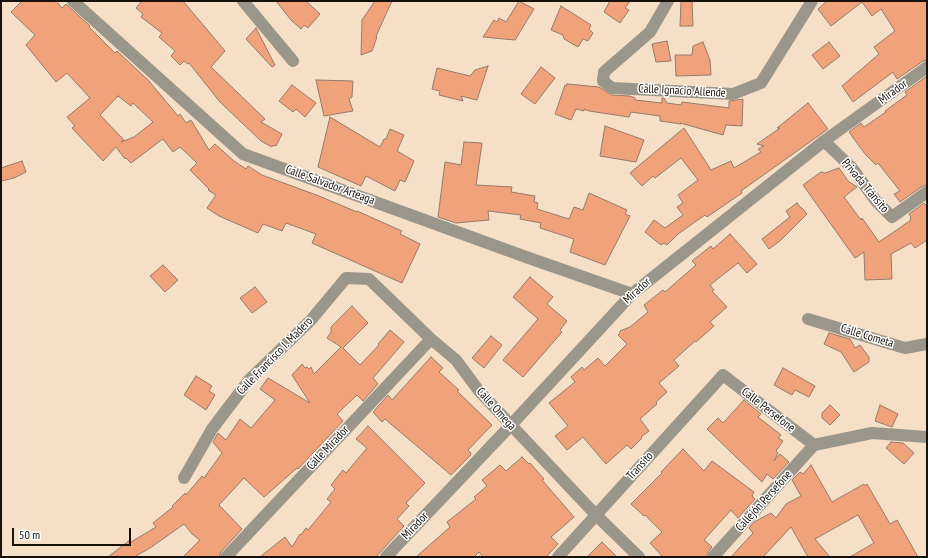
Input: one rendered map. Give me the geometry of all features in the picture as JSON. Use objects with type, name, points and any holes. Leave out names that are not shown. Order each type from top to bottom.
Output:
[{"type":"street","name":"Calle Salvador Arteaga","points":[[73,1],[243,154],[632,294]]},
{"type":"street","points":[[243,1],[293,61]]},
{"type":"street","name":"Calle Ignacio Allende","points":[[668,1],[650,32],[604,72],[603,81],[612,88],[733,94],[761,83],[812,1]]},
{"type":"street","name":"Mirador","points":[[386,557],[632,294],[824,141],[927,67]]},
{"type":"street","name":"Privada Tránsito","points":[[824,141],[852,168],[876,201],[892,217],[927,192]]},
{"type":"street","name":"Calle Omega","points":[[346,278],[369,279],[431,339],[456,360],[479,391],[596,515],[639,557]]},
{"type":"street","name":"Calle Francisco I. Madero","points":[[184,478],[212,429],[250,379],[311,320],[346,278]]},
{"type":"street","name":"Calle Cometa","points":[[808,319],[905,348],[927,344]]},
{"type":"street","name":"Calle Mirador","points":[[226,557],[431,339]]},
{"type":"street","name":"Calle Persefone","points":[[723,375],[814,445]]},
{"type":"street","name":"Transito","points":[[558,557],[723,375]]},
{"type":"street","points":[[814,445],[872,433],[927,437]]},
{"type":"street","name":"Callejón Persefone","points":[[713,557],[814,445]]},
{"type":"building","points":[[22,1],[56,1],[62,8],[66,4],[90,26],[89,27],[115,53],[117,51],[149,81],[178,116],[180,114],[186,123],[191,120],[209,150],[215,144],[234,161],[246,169],[248,166],[262,175],[357,211],[402,231],[400,234],[420,244],[402,283],[312,243],[316,234],[286,223],[282,231],[263,224],[258,233],[219,216],[207,208],[216,195],[208,190],[209,189],[190,170],[197,163],[180,147],[173,152],[163,139],[131,163],[126,158],[125,159],[116,147],[103,161],[72,128],[75,126],[67,117],[90,98],[67,73],[56,82],[26,45],[35,35],[11,12]],"holes":[[[118,96],[131,106],[133,103],[153,122],[134,137],[121,142],[124,140],[100,115]]]},
{"type":"building","points":[[142,1],[183,1],[225,51],[211,67],[265,119],[261,122],[282,134],[276,146],[274,145],[272,147],[261,141],[220,102],[189,63],[188,64],[184,61],[180,65],[171,56],[175,51],[159,37],[162,33],[141,17],[143,14],[136,8]]},
{"type":"building","points":[[276,1],[306,1],[320,14],[308,28],[304,25],[301,29],[291,20]]},
{"type":"building","points":[[375,1],[392,1],[376,36],[377,37],[372,51],[361,55],[362,20]]},
{"type":"building","points":[[519,1],[534,9],[515,40],[483,37],[494,20],[497,22],[499,18],[506,22]]},
{"type":"building","points":[[610,1],[630,1],[625,8],[629,10],[620,23],[604,12]]},
{"type":"building","points":[[681,1],[692,1],[693,26],[680,26]]},
{"type":"building","points":[[827,1],[927,1],[927,60],[923,61],[897,79],[893,72],[853,102],[842,86],[879,54],[874,47],[895,31],[881,9],[872,16],[862,2],[831,26],[818,9]]},
{"type":"building","points":[[561,6],[591,25],[589,29],[593,33],[588,41],[583,39],[578,47],[564,39],[563,35],[551,30]]},
{"type":"building","points":[[256,28],[275,65],[272,67],[246,39]]},
{"type":"building","points":[[667,41],[671,61],[656,62],[652,44]]},
{"type":"building","points":[[703,42],[710,60],[711,75],[676,76],[675,55],[692,55],[693,46]]},
{"type":"building","points":[[829,42],[840,56],[823,69],[812,55]]},
{"type":"building","points":[[488,66],[477,100],[461,96],[463,101],[439,95],[440,91],[432,89],[437,68],[470,76],[475,70]]},
{"type":"building","points":[[541,67],[555,78],[535,104],[521,94]]},
{"type":"building","points":[[927,76],[927,185],[923,186],[900,202],[894,194],[900,191],[878,163],[876,165],[865,154],[849,132],[861,123],[864,127],[886,112],[885,111],[907,95],[905,92]]},
{"type":"building","points":[[316,80],[353,81],[352,97],[349,99],[353,111],[324,116]]},
{"type":"building","points":[[567,84],[599,87],[611,95],[630,96],[635,98],[635,100],[662,103],[662,98],[664,98],[667,103],[681,105],[682,102],[729,108],[729,101],[743,99],[742,126],[726,125],[723,135],[680,123],[681,124],[660,121],[660,116],[631,112],[629,117],[584,109],[584,111],[576,109],[571,120],[555,114],[565,85],[566,86]]},
{"type":"building","points":[[292,85],[316,103],[305,117],[296,109],[293,112],[279,101]]},
{"type":"building","points":[[808,103],[828,129],[741,191],[742,193],[707,217],[705,215],[678,234],[667,245],[664,243],[661,245],[645,232],[654,220],[665,228],[683,215],[677,207],[683,203],[678,195],[698,180],[681,158],[655,178],[653,176],[642,186],[630,173],[684,128],[711,170],[731,161],[734,168],[761,152],[758,149],[764,146],[757,144],[780,128],[777,128]]},
{"type":"building","points":[[330,117],[380,147],[384,139],[386,139],[390,129],[404,135],[397,151],[414,161],[405,182],[400,180],[395,191],[366,176],[361,186],[318,167]]},
{"type":"building","points":[[605,126],[644,140],[636,162],[600,156]]},
{"type":"building","points":[[464,142],[482,143],[476,185],[512,187],[511,192],[535,196],[534,202],[538,203],[537,209],[569,219],[574,207],[583,210],[589,193],[627,210],[625,214],[630,216],[605,265],[570,252],[574,239],[540,228],[541,223],[520,219],[521,215],[488,211],[489,220],[456,223],[438,217],[445,162],[461,165]]},
{"type":"building","points":[[22,161],[26,172],[14,178],[1,181],[1,168]]},
{"type":"building","points":[[839,168],[848,181],[857,187],[844,197],[861,220],[862,218],[879,242],[911,220],[909,214],[924,203],[927,207],[927,240],[915,248],[911,243],[891,254],[892,279],[865,280],[864,252],[855,258],[803,185],[821,172],[825,173]]},
{"type":"building","points":[[797,203],[807,214],[781,240],[769,249],[762,239],[790,217],[786,211]]},
{"type":"building","points":[[730,234],[757,264],[747,273],[738,263],[710,285],[714,290],[712,291],[727,307],[710,322],[714,326],[674,360],[679,366],[659,383],[667,392],[656,402],[657,404],[640,419],[649,431],[641,437],[642,438],[631,449],[627,445],[606,464],[583,437],[567,450],[555,436],[568,426],[549,403],[575,382],[571,377],[582,367],[584,370],[598,358],[605,366],[627,344],[618,335],[620,331],[630,327],[648,312],[644,305],[663,290],[665,292],[696,265],[692,261],[711,246],[713,249]]},
{"type":"building","points":[[163,265],[178,280],[165,292],[150,276]]},
{"type":"building","points":[[530,277],[553,297],[547,304],[567,321],[560,330],[562,332],[523,377],[503,360],[538,319],[513,297]]},
{"type":"building","points":[[255,287],[267,302],[252,313],[240,298]]},
{"type":"building","points":[[352,306],[368,323],[343,348],[360,365],[379,345],[378,344],[390,330],[404,342],[373,378],[378,384],[363,401],[357,395],[337,414],[343,421],[298,469],[297,468],[264,497],[244,478],[219,505],[242,529],[221,552],[219,557],[183,557],[200,540],[192,534],[184,524],[150,548],[134,557],[108,557],[130,540],[131,542],[156,527],[153,523],[173,507],[172,506],[185,493],[186,495],[202,476],[204,478],[222,453],[213,442],[218,433],[226,440],[240,419],[251,428],[275,400],[260,389],[268,378],[310,403],[292,375],[302,364],[305,368],[307,367],[309,369],[311,367],[314,374],[341,347],[327,338],[331,332],[331,327]]},
{"type":"building","points":[[829,333],[850,339],[855,348],[860,345],[869,357],[869,362],[854,372],[841,352],[824,344]]},
{"type":"building","points":[[491,336],[502,345],[484,368],[472,358]]},
{"type":"building","points":[[431,357],[443,368],[439,372],[459,390],[457,391],[492,425],[468,450],[471,453],[470,456],[451,475],[385,419],[382,422],[373,412],[388,395],[392,400]]},
{"type":"building","points":[[783,368],[815,386],[809,397],[795,390],[792,395],[774,385]]},
{"type":"building","points":[[196,376],[212,386],[209,391],[215,395],[206,410],[184,395]]},
{"type":"building","points":[[744,400],[761,414],[758,417],[781,435],[778,438],[783,441],[776,451],[778,453],[774,461],[780,454],[789,462],[773,479],[767,474],[762,482],[707,429],[718,418],[723,423]]},
{"type":"building","points":[[830,405],[840,415],[830,425],[822,418],[822,413]]},
{"type":"building","points":[[880,405],[898,414],[892,427],[875,421]]},
{"type":"building","points":[[368,426],[425,483],[406,503],[409,506],[397,519],[404,526],[376,557],[260,557],[285,537],[292,547],[300,534],[301,535],[306,528],[308,530],[331,502],[327,499],[335,489],[331,485],[343,470],[346,473],[367,448],[356,439]]},
{"type":"building","points":[[891,442],[903,443],[914,453],[904,464],[886,448]]},
{"type":"building","points":[[683,449],[704,471],[712,461],[754,492],[752,496],[755,499],[738,518],[731,510],[704,540],[712,547],[705,557],[663,557],[650,543],[662,532],[645,515],[644,516],[631,504],[662,473],[661,472]]},
{"type":"building","points":[[522,457],[529,464],[530,463],[544,479],[542,480],[574,517],[551,537],[558,544],[546,557],[483,557],[479,552],[474,557],[416,557],[450,527],[447,522],[476,499],[474,497],[487,486],[482,480],[500,465],[506,471]]},
{"type":"building","points":[[811,465],[832,502],[864,484],[865,486],[867,484],[890,524],[897,520],[918,557],[850,557],[874,543],[858,515],[815,539],[830,557],[808,557],[791,527],[763,557],[731,557],[753,533],[749,528],[754,522],[771,513],[776,518],[786,504],[801,496],[792,480],[800,472],[803,474]]},
{"type":"building","points":[[602,542],[617,557],[587,557]]}]
